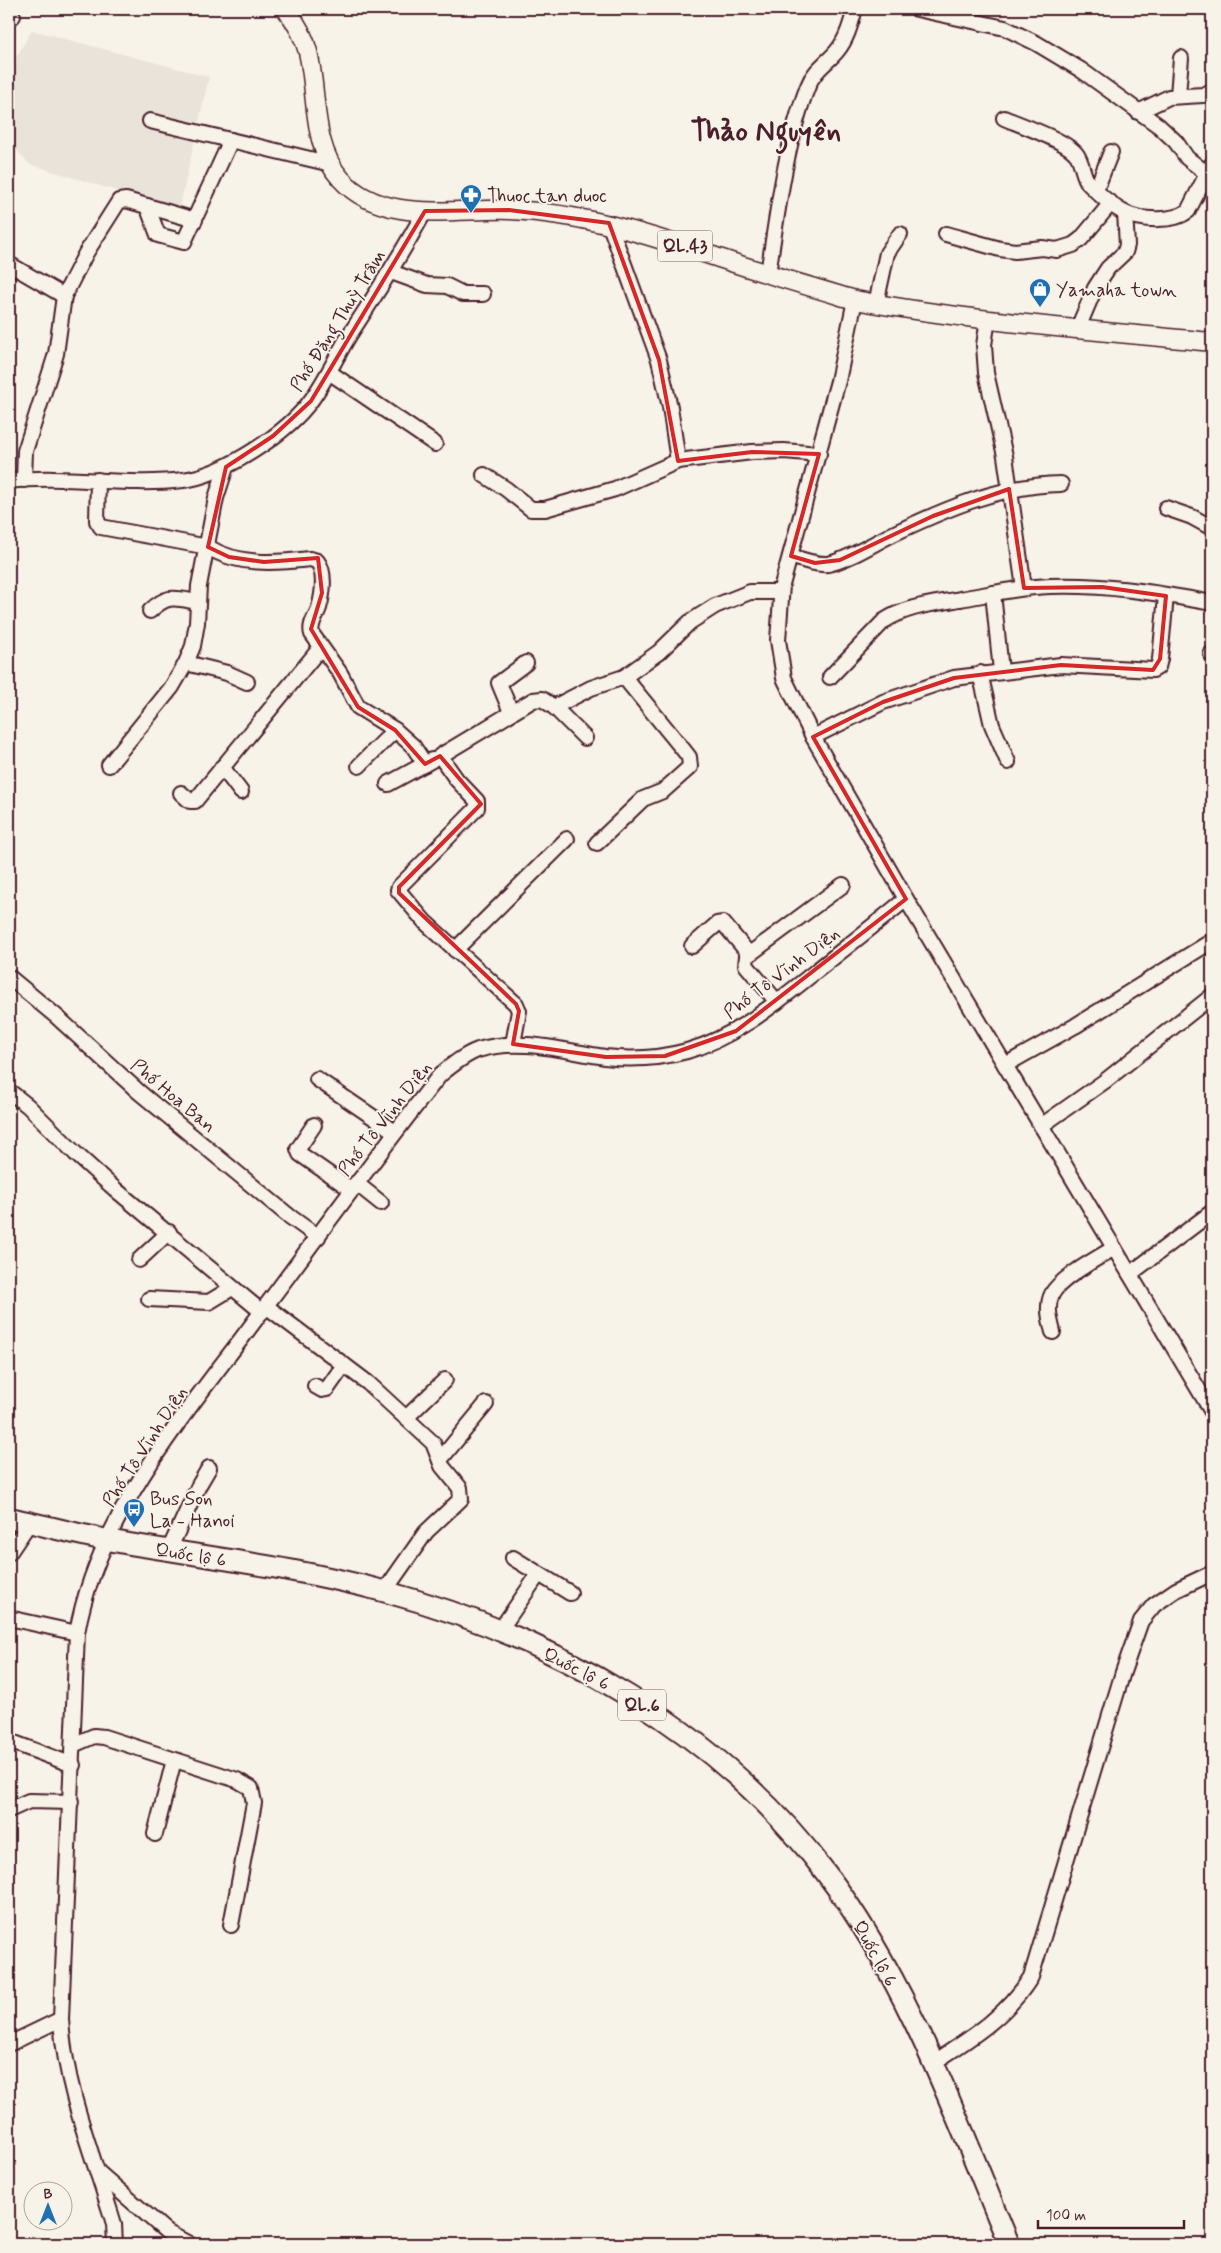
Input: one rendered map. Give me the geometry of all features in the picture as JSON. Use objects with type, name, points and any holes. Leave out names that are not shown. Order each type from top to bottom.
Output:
[{"type":"highway","name":"Quốc lộ 6","points":[[9,1518],[107,1540],[262,1565],[384,1592],[500,1630],[591,1673],[673,1725],[712,1756],[770,1809],[827,1873],[852,1911],[886,1967],[933,2063],[1009,2244]]},
{"type":"main road","name":"QL.43","points":[[286,9],[299,28],[308,53],[321,138],[330,164],[342,181],[358,193],[372,200],[404,209],[425,211],[523,211],[580,217],[609,223],[768,274],[876,304],[988,319],[1212,342]]},
{"type":"street","points":[[768,274],[777,213],[790,152],[808,85],[814,74],[837,51],[845,39],[855,9]]},
{"type":"street","points":[[918,9],[1005,28],[1018,34],[1081,70],[1168,134],[1187,158],[1209,169],[1193,204],[1182,216],[1140,218],[1125,214],[1084,179],[1078,156],[1073,150],[1040,132],[1004,118]]},
{"type":"street","points":[[1178,95],[1181,58]]},
{"type":"street","points":[[1138,112],[1178,95],[1202,95],[1212,91]]},
{"type":"street","points":[[150,121],[330,164]]},
{"type":"street","points":[[147,206],[156,233],[160,237],[184,242],[231,140]]},
{"type":"street","points":[[1096,190],[1111,152]]},
{"type":"street","points":[[24,480],[25,451],[56,354],[64,296],[86,252],[120,201],[126,200],[195,220]]},
{"type":"street","points":[[946,234],[1000,249],[1042,248],[1057,250],[1073,245],[1081,239],[1111,203]]},
{"type":"street","name":"Phố Đặng Thuỳ Trâm","points":[[9,482],[24,480],[161,482],[184,480],[226,467],[260,445],[299,414],[311,401],[339,352],[391,272],[425,211]]},
{"type":"street","points":[[1078,328],[1095,288],[1103,275],[1125,252],[1127,245],[1125,214]]},
{"type":"street","points":[[609,223],[659,360],[670,407],[678,461]]},
{"type":"street","points":[[876,304],[887,253],[900,234]]},
{"type":"street","points":[[9,264],[64,296]]},
{"type":"street","points":[[391,272],[427,285],[447,286],[463,294],[482,294]]},
{"type":"street","points":[[856,300],[819,454],[781,592],[778,633],[779,660],[784,678],[813,737],[906,899],[1212,1412]]},
{"type":"street","points":[[988,319],[984,345],[986,373],[1005,456],[1024,588]]},
{"type":"street","points":[[329,372],[435,444]]},
{"type":"street","points":[[484,475],[506,489],[531,509],[545,509],[615,488],[678,461],[752,452],[784,451],[819,454]]},
{"type":"street","points":[[108,765],[172,687],[186,663],[193,646],[199,586],[216,498],[226,467]]},
{"type":"street","points":[[204,475],[216,498]]},
{"type":"street","points":[[98,480],[97,521],[101,527],[208,547],[238,559],[264,562],[310,559],[317,561],[322,574],[322,593],[311,629],[321,648],[340,673],[358,707],[395,730],[413,746],[425,764]]},
{"type":"street","points":[[790,556],[815,564],[828,564],[933,516],[1009,488],[1033,484],[1061,484]]},
{"type":"street","points":[[1166,508],[1192,517],[1212,528]]},
{"type":"street","points":[[830,677],[884,621],[901,610],[1024,588],[1073,586],[1102,587],[1212,603]]},
{"type":"street","points":[[554,706],[591,688],[624,678],[659,652],[690,622],[715,606],[750,592],[781,592]]},
{"type":"street","points":[[993,594],[1001,671]]},
{"type":"street","points":[[813,737],[864,710],[910,691],[954,678],[980,673],[1080,664],[1153,670],[1158,667],[1160,659],[1166,596]]},
{"type":"street","points":[[150,611],[159,602],[169,598],[198,602]]},
{"type":"street","points":[[181,793],[190,801],[195,801],[321,648]]},
{"type":"street","points":[[186,663],[228,673],[247,682]]},
{"type":"street","points":[[511,712],[500,683],[526,663]]},
{"type":"street","points":[[980,673],[992,725],[1008,762]]},
{"type":"street","points":[[597,843],[643,799],[663,791],[690,767],[688,757],[682,748],[624,678]]},
{"type":"street","points":[[388,784],[440,756],[533,700],[542,699],[554,706],[584,738]]},
{"type":"street","points":[[359,766],[395,730]]},
{"type":"street","points":[[440,756],[457,780],[477,801],[477,808],[398,890],[425,922],[516,1004],[519,1011],[513,1044]]},
{"type":"street","points":[[222,767],[241,792]]},
{"type":"street","points":[[455,950],[567,839]]},
{"type":"street","points":[[777,1002],[746,964],[745,959],[749,954],[843,885]]},
{"type":"street","name":"Phố Tô Vĩnh Diện","points":[[115,2244],[114,2224],[73,2095],[63,2052],[61,2019],[77,1633],[86,1594],[107,1540],[140,1480],[179,1422],[354,1186],[440,1074],[453,1064],[476,1051],[513,1044],[606,1057],[665,1056],[715,1041],[736,1031],[777,1002],[906,899]]},
{"type":"street","points":[[692,946],[717,924],[723,923],[749,954]]},
{"type":"street","points":[[1005,1065],[1075,1026],[1212,941]]},
{"type":"street","name":"Phố Hoa Ban","points":[[9,977],[56,1016],[139,1092],[289,1216],[318,1237]]},
{"type":"street","points":[[1041,1126],[1105,1081],[1212,996]]},
{"type":"street","points":[[317,1079],[395,1132]]},
{"type":"street","points":[[9,1091],[28,1106],[74,1153],[169,1232],[232,1288],[368,1383],[433,1443],[444,1470],[460,1488],[461,1499],[426,1532],[384,1592]]},
{"type":"street","points":[[314,1125],[300,1144],[298,1149],[300,1154],[382,1203]]},
{"type":"street","points":[[1130,1274],[1212,1212]]},
{"type":"street","points":[[138,1260],[169,1232]]},
{"type":"street","points":[[1053,1332],[1049,1309],[1052,1293],[1065,1281],[1114,1248]]},
{"type":"street","points":[[149,1299],[209,1302],[232,1288]]},
{"type":"street","points":[[315,1386],[322,1390],[327,1389],[344,1365]]},
{"type":"street","points":[[406,1418],[445,1380]]},
{"type":"street","points":[[440,1460],[486,1404]]},
{"type":"street","points":[[169,1550],[199,1485],[210,1468]]},
{"type":"street","points":[[9,1553],[30,1522]]},
{"type":"street","points":[[513,1558],[570,1593]]},
{"type":"street","points":[[933,2063],[1000,2016],[1012,2004],[1031,1977],[1123,1672],[1141,1621],[1154,1605],[1176,1590],[1212,1573]]},
{"type":"street","points":[[500,1630],[538,1575]]},
{"type":"street","points":[[9,1618],[77,1633]]},
{"type":"street","points":[[73,1745],[98,1736],[243,1782],[253,1792],[254,1803],[231,1925]]},
{"type":"street","points":[[9,1740],[73,1765]]},
{"type":"street","points":[[154,1834],[174,1760]]},
{"type":"street","points":[[9,1810],[29,1801],[71,1802]]},
{"type":"street","points":[[9,2044],[61,2019]]},
{"type":"street","points":[[98,2172],[168,2234],[189,2244]]},
{"type":"highlighted area","points":[[509,210],[609,223],[659,360],[678,461],[752,452],[819,454],[791,556],[815,563],[840,560],[933,516],[1009,489],[1024,588],[1102,587],[1166,596],[1160,659],[1153,670],[1061,665],[954,678],[883,702],[813,737],[906,899],[736,1031],[665,1056],[606,1057],[513,1044],[519,1011],[516,1004],[399,893],[399,887],[481,804],[440,756],[425,764],[395,730],[358,707],[311,629],[322,593],[318,558],[264,562],[229,557],[208,547],[226,467],[273,436],[311,401],[425,211]]},
{"type":"shaded area","points":[[32,30],[209,77],[179,210],[29,164],[9,142],[9,69]]},
{"type":"place","name":"Thuoc tan duoc","points":[[471,214]]},
{"type":"place","name":"Yamaha town","points":[[1040,308]]},
{"type":"place","name":"Bus Son La - Hanoi","points":[[134,1528]]},
{"type":"district","name":"Thảo Nguyên","points":[[766,130]]}]
